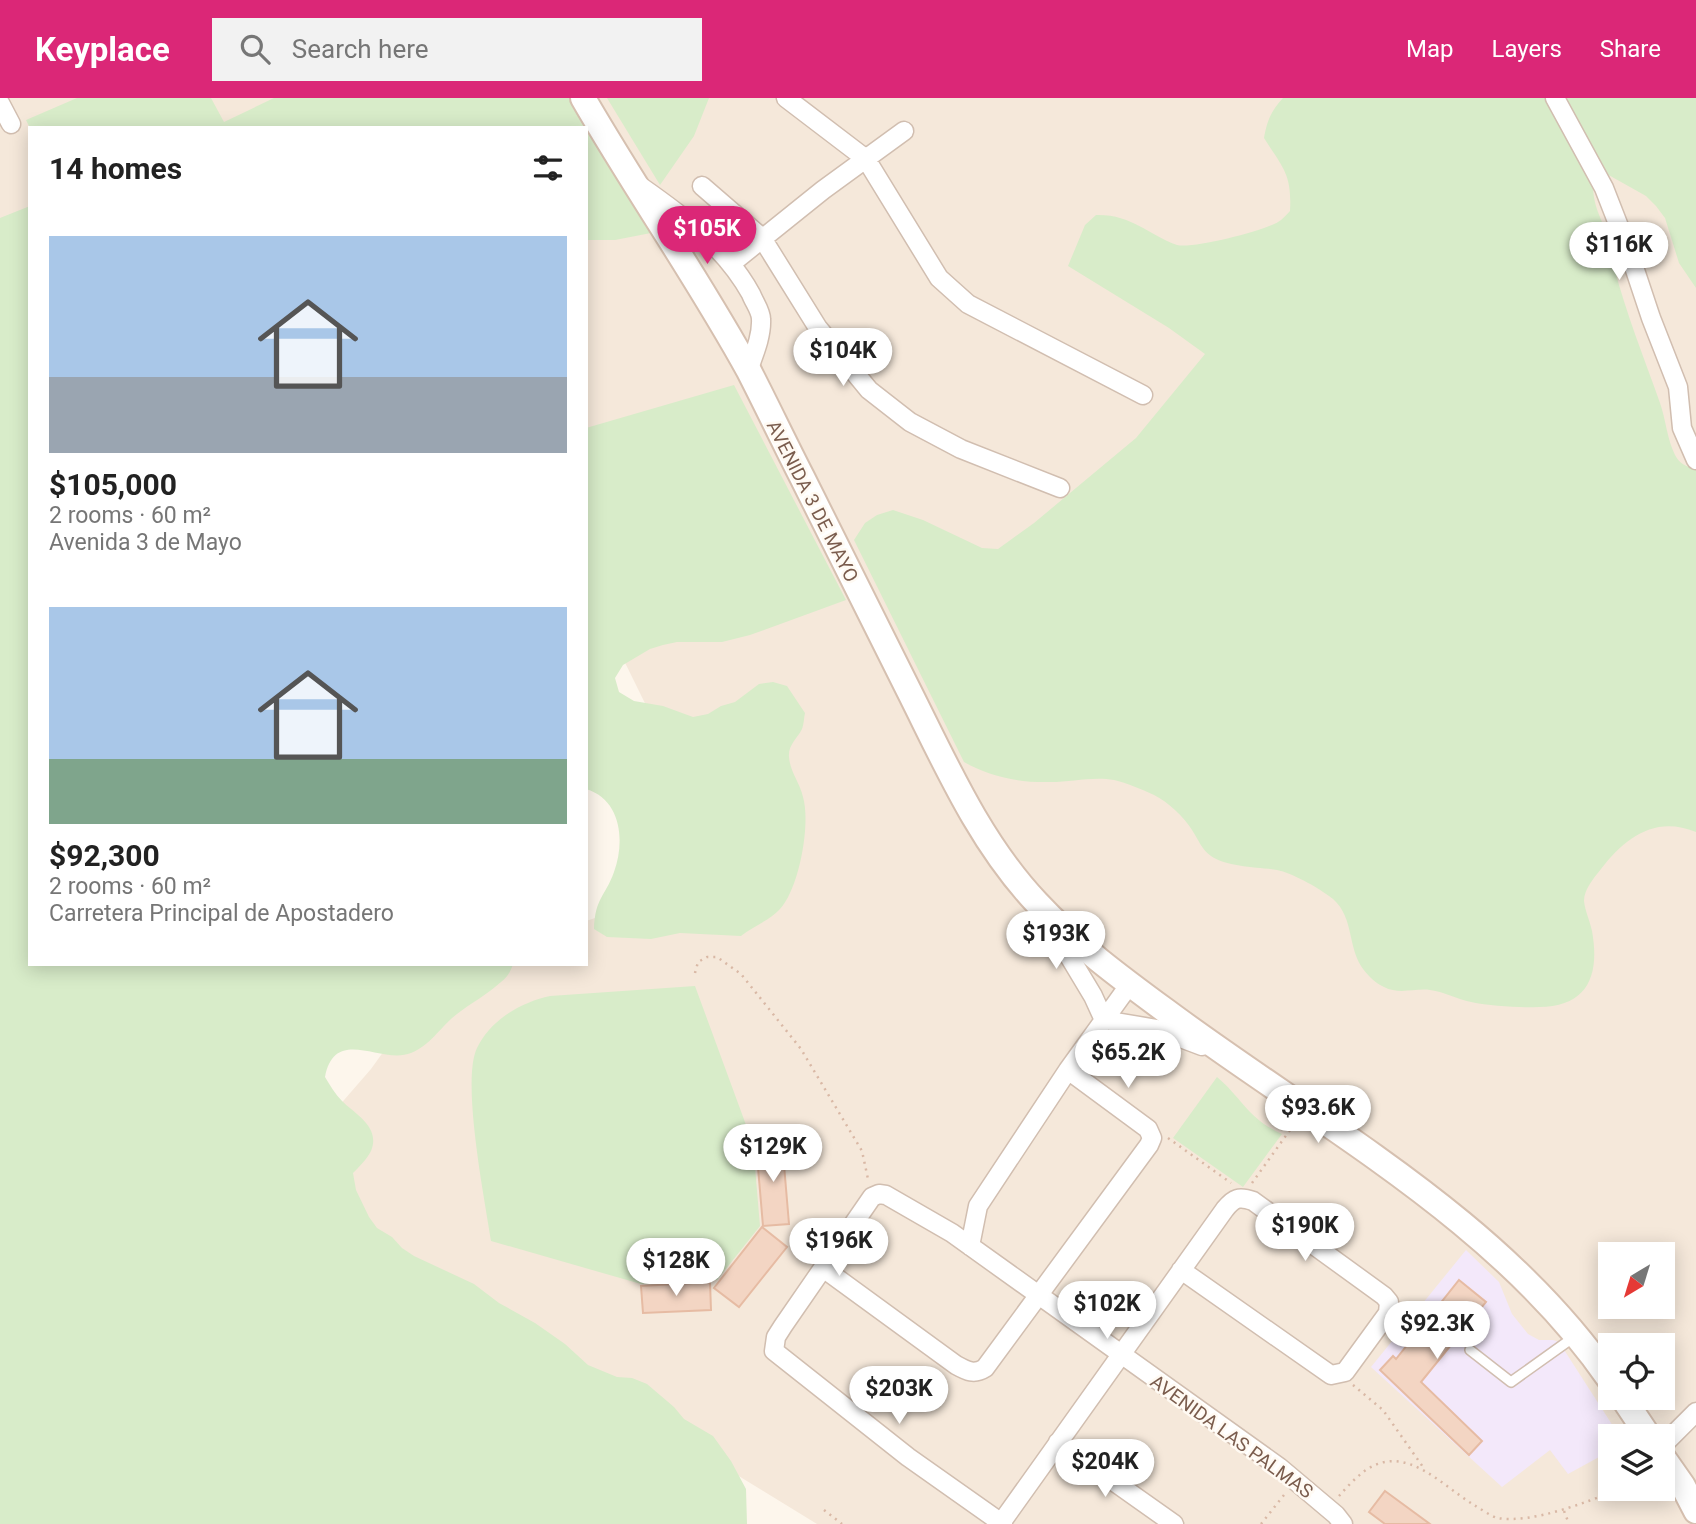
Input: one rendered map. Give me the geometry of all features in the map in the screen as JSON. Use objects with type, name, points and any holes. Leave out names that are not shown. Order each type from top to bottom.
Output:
[{"type":"street","name":"AVENIDA 3 DE MAYO","points":[[583,98],[748,371],[941,755],[988,841],[1007,868],[1056,923],[1130,984],[1228,1056],[1352,1140],[1467,1227],[1530,1284],[1598,1364]]},
{"type":"street","points":[[786,98],[866,159],[939,278],[968,304],[1143,395]]},
{"type":"street","points":[[1555,98],[1604,188],[1629,252],[1678,387],[1682,428],[1696,460]]},
{"type":"street","points":[[0,103],[11,124]]},
{"type":"street","points":[[732,263],[904,131]]},
{"type":"street","points":[[631,180],[674,209],[732,263],[762,315],[761,332],[748,371]]},
{"type":"street","points":[[702,186],[762,238],[818,328],[869,390],[910,422],[961,449],[1060,488]]},
{"type":"street","points":[[1039,905],[1093,996],[1104,1020]]},
{"type":"street","points":[[970,1246],[978,1206],[1068,1070],[1130,984]]},
{"type":"street","points":[[1104,1020],[1157,1028],[1228,1056]]},
{"type":"street","points":[[823,1268],[968,1371],[978,1372],[985,1368],[1152,1138],[1148,1129],[1068,1070]]},
{"type":"street","name":"AVENIDA LAS PALMAS","points":[[872,1197],[886,1195],[952,1233],[1295,1481],[1343,1524]]},
{"type":"street","points":[[872,1197],[783,1326],[776,1338],[774,1351],[908,1457],[1002,1523],[1181,1270],[1234,1199],[1242,1197],[1253,1201],[1384,1296],[1389,1302],[1388,1313],[1345,1372],[1331,1375],[1181,1270]]},
{"type":"street","points":[[1675,1433],[1696,1412]]},
{"type":"street","points":[[1058,1442],[1174,1524]]},
{"type":"street","points":[[1675,1475],[1696,1511]]},
{"type":"lane","points":[[1471,1350],[1510,1382],[1576,1336]]},
{"type":"path","points":[[695,973],[698,962],[707,957],[717,957],[727,963],[741,974],[801,1049],[862,1151],[872,1197]]},
{"type":"path","points":[[1152,1138],[1166,1136],[1236,1187],[1242,1197],[1306,1109]]},
{"type":"path","points":[[1339,1375],[1382,1410],[1424,1469],[1458,1495],[1496,1518],[1523,1521],[1598,1497]]},
{"type":"path","points":[[1326,1507],[1366,1471],[1385,1461],[1401,1461],[1424,1469]]},
{"type":"path","points":[[1261,1524],[1295,1481]]},
{"type":"path","points":[[824,1510],[842,1524]]},
{"type":"path","points":[[1563,1510],[1569,1524]]},
{"type":"shaded area","points":[[0,98],[1696,98],[1696,1524],[817,1524],[414,1277],[271,1184],[371,1069],[409,1016],[468,966],[588,966],[588,920],[695,885],[668,750],[605,622],[588,576],[588,126],[28,126],[28,236],[0,246]]},
{"type":"shaded area","points":[[1466,1250],[1499,1282],[1512,1314],[1528,1334],[1539,1340],[1559,1342],[1598,1403],[1598,1410],[1603,1410],[1612,1424],[1598,1424],[1598,1458],[1568,1474],[1550,1450],[1502,1487],[1371,1367]]},
{"type":"green space","points":[[77,98],[211,98],[224,122],[274,98],[572,98],[651,233],[615,240],[588,240],[588,126],[29,126],[26,120]]},
{"type":"green space","points":[[607,98],[709,98],[694,136],[660,185]]},
{"type":"green space","points":[[1283,98],[1696,98],[1696,288],[1679,263],[1665,218],[1646,196],[1605,173],[1593,180],[1593,190],[1596,207],[1611,246],[1619,284],[1660,403],[1672,449],[1681,463],[1696,468],[1696,832],[1667,826],[1642,832],[1620,848],[1601,869],[1584,897],[1594,947],[1592,974],[1579,995],[1556,1006],[1496,1006],[1430,990],[1390,989],[1374,981],[1361,966],[1343,911],[1329,896],[1304,881],[1277,870],[1217,860],[1203,848],[1180,815],[1154,795],[1106,779],[1051,782],[1017,780],[985,772],[964,762],[854,540],[865,523],[877,515],[893,510],[923,520],[982,548],[998,549],[1034,523],[1136,438],[1205,354],[1169,328],[1068,266],[1085,225],[1096,215],[1119,218],[1166,241],[1185,246],[1244,234],[1280,221],[1290,211],[1288,180],[1264,138],[1270,117]]},
{"type":"green space","points":[[28,207],[28,966],[512,966],[503,980],[491,991],[457,1014],[418,1050],[399,1055],[349,1050],[338,1053],[330,1062],[325,1077],[339,1098],[365,1122],[373,1135],[371,1151],[353,1173],[356,1190],[377,1228],[392,1237],[402,1248],[474,1284],[499,1303],[565,1344],[588,1365],[617,1377],[632,1378],[647,1384],[684,1419],[713,1436],[746,1489],[747,1524],[0,1524],[0,218]]},
{"type":"green space","points":[[734,385],[846,600],[750,635],[722,642],[677,642],[650,649],[623,665],[615,678],[619,692],[634,701],[663,706],[693,717],[708,714],[735,702],[759,684],[773,682],[787,686],[805,713],[802,729],[789,753],[791,768],[802,792],[805,809],[804,839],[798,872],[787,900],[780,909],[741,936],[680,933],[651,939],[607,937],[594,929],[598,904],[614,872],[619,835],[614,812],[598,794],[588,790],[588,427]]},
{"type":"green space","points":[[695,986],[753,1144],[760,1226],[717,1280],[641,1284],[491,1241],[476,1142],[472,1086],[477,1048],[490,1028],[518,1007],[550,996]]},
{"type":"green space","points":[[1217,1077],[1253,1115],[1282,1134],[1243,1187],[1173,1138]]},
{"type":"building","points":[[782,1141],[789,1224],[763,1226],[756,1144]]},
{"type":"building","points":[[762,1227],[787,1247],[739,1307],[714,1288]]},
{"type":"building","points":[[1459,1280],[1486,1302],[1421,1382],[1482,1441],[1469,1455],[1380,1370],[1393,1356],[1396,1359]]},
{"type":"building","points":[[710,1282],[711,1310],[643,1313],[641,1286]]},
{"type":"building","points":[[1385,1491],[1430,1524],[1385,1524],[1369,1512]]}]
